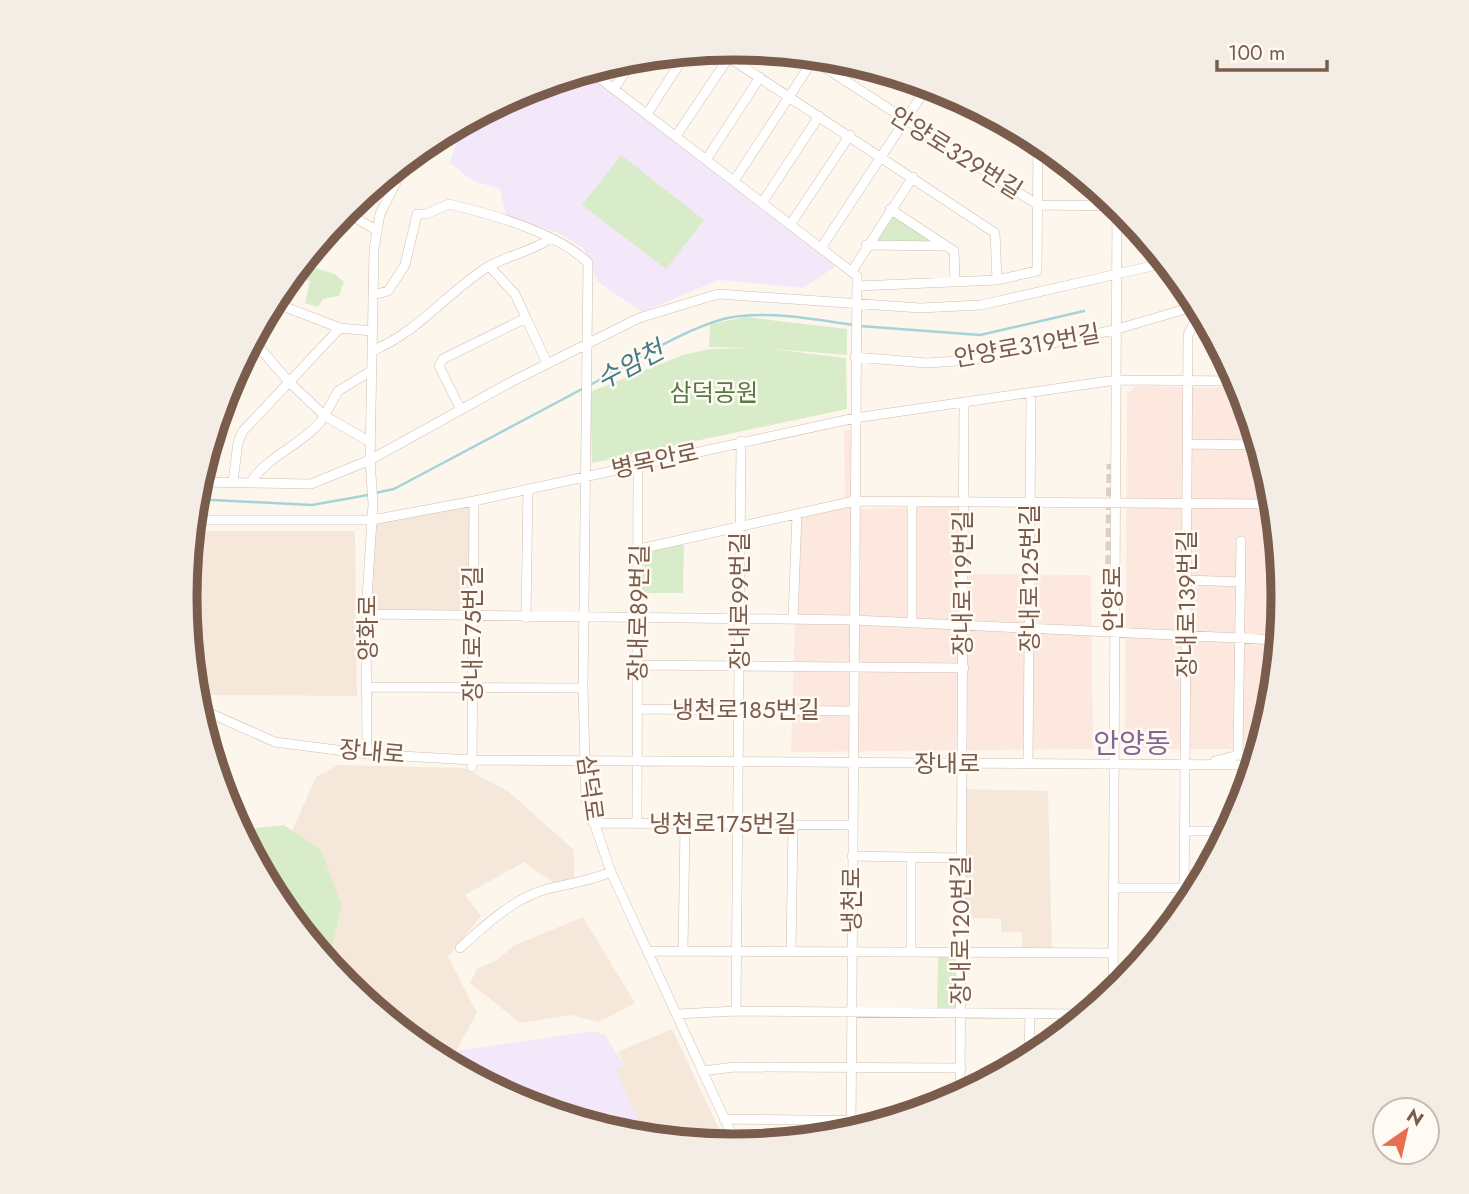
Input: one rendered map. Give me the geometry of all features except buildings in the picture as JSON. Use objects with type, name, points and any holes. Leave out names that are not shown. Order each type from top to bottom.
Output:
[{"type":"street","points":[[676,136],[727,60]]},
{"type":"street","points":[[734,60],[995,233],[996,279]]},
{"type":"street","points":[[647,114],[680,63]]},
{"type":"street","points":[[734,181],[810,65]]},
{"type":"street","name":"안양로329번길","points":[[830,68],[905,121],[1038,205],[1102,205]]},
{"type":"street","points":[[614,89],[626,71]]},
{"type":"street","points":[[598,77],[852,271],[857,276],[858,286],[996,279],[1037,271],[1038,205]]},
{"type":"street","points":[[706,160],[760,77]]},
{"type":"street","points":[[821,248],[925,94]]},
{"type":"street","points":[[762,203],[820,116]]},
{"type":"street","points":[[790,225],[849,135]]},
{"type":"street","name":"안양로329번길","points":[[1038,154],[1038,205]]},
{"type":"street","points":[[852,271],[866,245],[913,177]]},
{"type":"street","points":[[370,460],[376,230],[380,214],[397,179]]},
{"type":"street","points":[[373,295],[388,291],[405,265],[417,214],[426,214],[449,204],[551,238],[576,251],[588,263],[586,344]]},
{"type":"street","points":[[890,209],[954,251],[955,281]]},
{"type":"street","points":[[354,217],[376,230]]},
{"type":"street","name":"안양로","points":[[1113,979],[1113,504],[1117,219]]},
{"type":"street","points":[[372,351],[413,330],[455,289],[489,267],[551,238]]},
{"type":"street","points":[[866,245],[947,246]]},
{"type":"street","points":[[209,482],[311,484],[370,460],[547,363],[639,318],[718,294],[920,308],[981,305],[1156,264]]},
{"type":"street","points":[[489,267],[515,294],[547,363]]},
{"type":"street","name":"냉천로","points":[[851,1121],[855,357],[858,286]]},
{"type":"street","points":[[283,306],[340,328],[372,331]]},
{"type":"street","name":"안양로319번길","points":[[855,357],[927,363],[971,360],[1114,330],[1188,308]]},
{"type":"street","points":[[461,410],[439,366],[443,359],[526,318]]},
{"type":"street","name":"장내로139번길","points":[[1184,891],[1188,335],[1195,320]]},
{"type":"street","points":[[233,482],[239,436],[340,328]]},
{"type":"street","name":"삼덕로","points":[[586,344],[583,617],[586,799],[611,872],[731,1134]]},
{"type":"street","points":[[259,347],[289,382],[326,414],[370,442]]},
{"type":"street","points":[[250,483],[257,471],[312,433],[338,391],[371,370]]},
{"type":"street","name":"병목안로","points":[[203,520],[372,520],[474,501],[855,418],[1115,380],[1227,381]]},
{"type":"street","name":"장내로125번길","points":[[1028,763],[1031,393]]},
{"type":"street","name":"장내로119번길","points":[[963,764],[964,402]]},
{"type":"street","name":"장내로99번길","points":[[736,1011],[741,441]]},
{"type":"street","points":[[1187,444],[1249,444]]},
{"type":"street","name":"양화로","points":[[368,754],[366,614],[373,504],[370,460]]},
{"type":"street","name":"장내로89번길","points":[[638,465],[639,760]]},
{"type":"street","points":[[526,618],[527,489]]},
{"type":"street","name":"장내로75번길","points":[[472,764],[474,501]]},
{"type":"street","points":[[640,549],[854,502],[1264,504]]},
{"type":"street","points":[[912,502],[912,622]]},
{"type":"street","points":[[793,620],[797,514]]},
{"type":"street","points":[[1238,755],[1241,541]]},
{"type":"street","points":[[1188,580],[1241,582]]},
{"type":"street","points":[[366,614],[962,623],[1113,634],[1270,640]]},
{"type":"street","points":[[638,665],[964,667]]},
{"type":"street","points":[[368,687],[583,688]]},
{"type":"street","name":"냉천로185번길","points":[[638,709],[853,711]]},
{"type":"street","name":"장내로","points":[[210,713],[275,742],[472,764],[639,760],[1245,765]]},
{"type":"street","points":[[1202,764],[1238,755],[1248,755]]},
{"type":"street","points":[[637,824],[639,760]]},
{"type":"street","name":"장내로120번길","points":[[960,1084],[963,764]]},
{"type":"street","points":[[1202,764],[1243,770]]},
{"type":"street","name":"냉천로175번길","points":[[593,824],[853,825]]},
{"type":"street","points":[[791,952],[793,824]]},
{"type":"street","points":[[683,951],[685,825]]},
{"type":"street","points":[[1186,831],[1219,831]]},
{"type":"street","points":[[852,856],[962,858]]},
{"type":"street","points":[[911,858],[911,953]]},
{"type":"street","points":[[460,948],[499,915],[529,896],[591,881],[611,872]]},
{"type":"street","points":[[1113,888],[1184,887]]},
{"type":"street","points":[[647,951],[1113,953]]},
{"type":"street","points":[[677,1014],[736,1011],[1073,1014]]},
{"type":"street","points":[[1029,1046],[1030,1013]]},
{"type":"street","points":[[702,1071],[735,1067],[961,1068]]},
{"type":"street","points":[[724,1119],[851,1121]]},
{"type":"shaded area","points":[[593,79],[836,266],[804,288],[719,280],[642,312],[597,281],[584,249],[559,233],[506,215],[500,189],[473,181],[450,163],[458,137],[466,132],[529,100]]},
{"type":"shaded area","points":[[1136,386],[1230,388],[1243,424],[1262,492],[1271,562],[1272,597],[1271,632],[1262,702],[1250,749],[1145,749],[1125,731],[1127,394]]},
{"type":"shaded area","points":[[844,430],[861,430],[860,509],[969,506],[968,574],[1091,575],[1093,749],[791,752],[798,517],[845,508]]},
{"type":"shaded area","points":[[474,501],[473,617],[366,614],[372,520]]},
{"type":"shaded area","points":[[202,531],[355,531],[357,696],[206,694],[198,632],[198,562]]},
{"type":"shaded area","points":[[338,765],[464,768],[509,792],[574,850],[574,880],[557,885],[524,862],[465,895],[481,916],[448,957],[477,1013],[456,1051],[452,1053],[380,1001],[331,952],[342,906],[292,831],[316,777]]},
{"type":"shaded area","points":[[963,789],[1048,791],[1052,953],[1022,953],[1022,932],[1001,932],[1001,919],[962,918]]},
{"type":"shaded area","points":[[583,917],[635,1003],[599,1022],[571,1015],[520,1023],[470,983],[477,969],[497,960],[515,945]]},
{"type":"shaded area","points":[[672,1029],[721,1134],[640,1126],[615,1070],[624,1065],[618,1052]]},
{"type":"shaded area","points":[[593,1031],[605,1035],[624,1065],[616,1070],[641,1126],[595,1116],[529,1094],[452,1053]]},
{"type":"green space","points":[[621,155],[704,220],[666,269],[582,205]]},
{"type":"green space","points":[[893,213],[933,239],[931,242],[875,241]]},
{"type":"green space","points":[[311,267],[335,274],[344,282],[339,296],[323,299],[318,307],[305,303],[310,281],[301,279]]},
{"type":"green space","name":"삼덕공원","points":[[746,317],[847,329],[847,355],[772,349],[846,358],[847,409],[592,463],[590,392],[683,355],[710,349],[748,348],[709,347],[710,324]]},
{"type":"green space","points":[[681,544],[684,547],[683,593],[642,593],[645,550]]},
{"type":"green space","points":[[284,825],[321,850],[342,906],[331,952],[288,896],[249,829]]},
{"type":"green space","points":[[938,957],[957,957],[957,1010],[937,1009]]},
{"type":"waterway","name":"수암천","points":[[860,326],[980,335],[1084,311]]},
{"type":"waterway","name":"수암천","points":[[590,385],[685,334],[724,319],[769,315],[854,325]]},
{"type":"waterway","name":"수암천","points":[[375,493],[394,489],[584,388]]},
{"type":"waterway","name":"수암천","points":[[206,500],[312,505],[368,495]]},
{"type":"tunnel","points":[[1109,618],[1111,464]]},
{"type":"district","name":"안양동","points":[[1132,743]]}]
